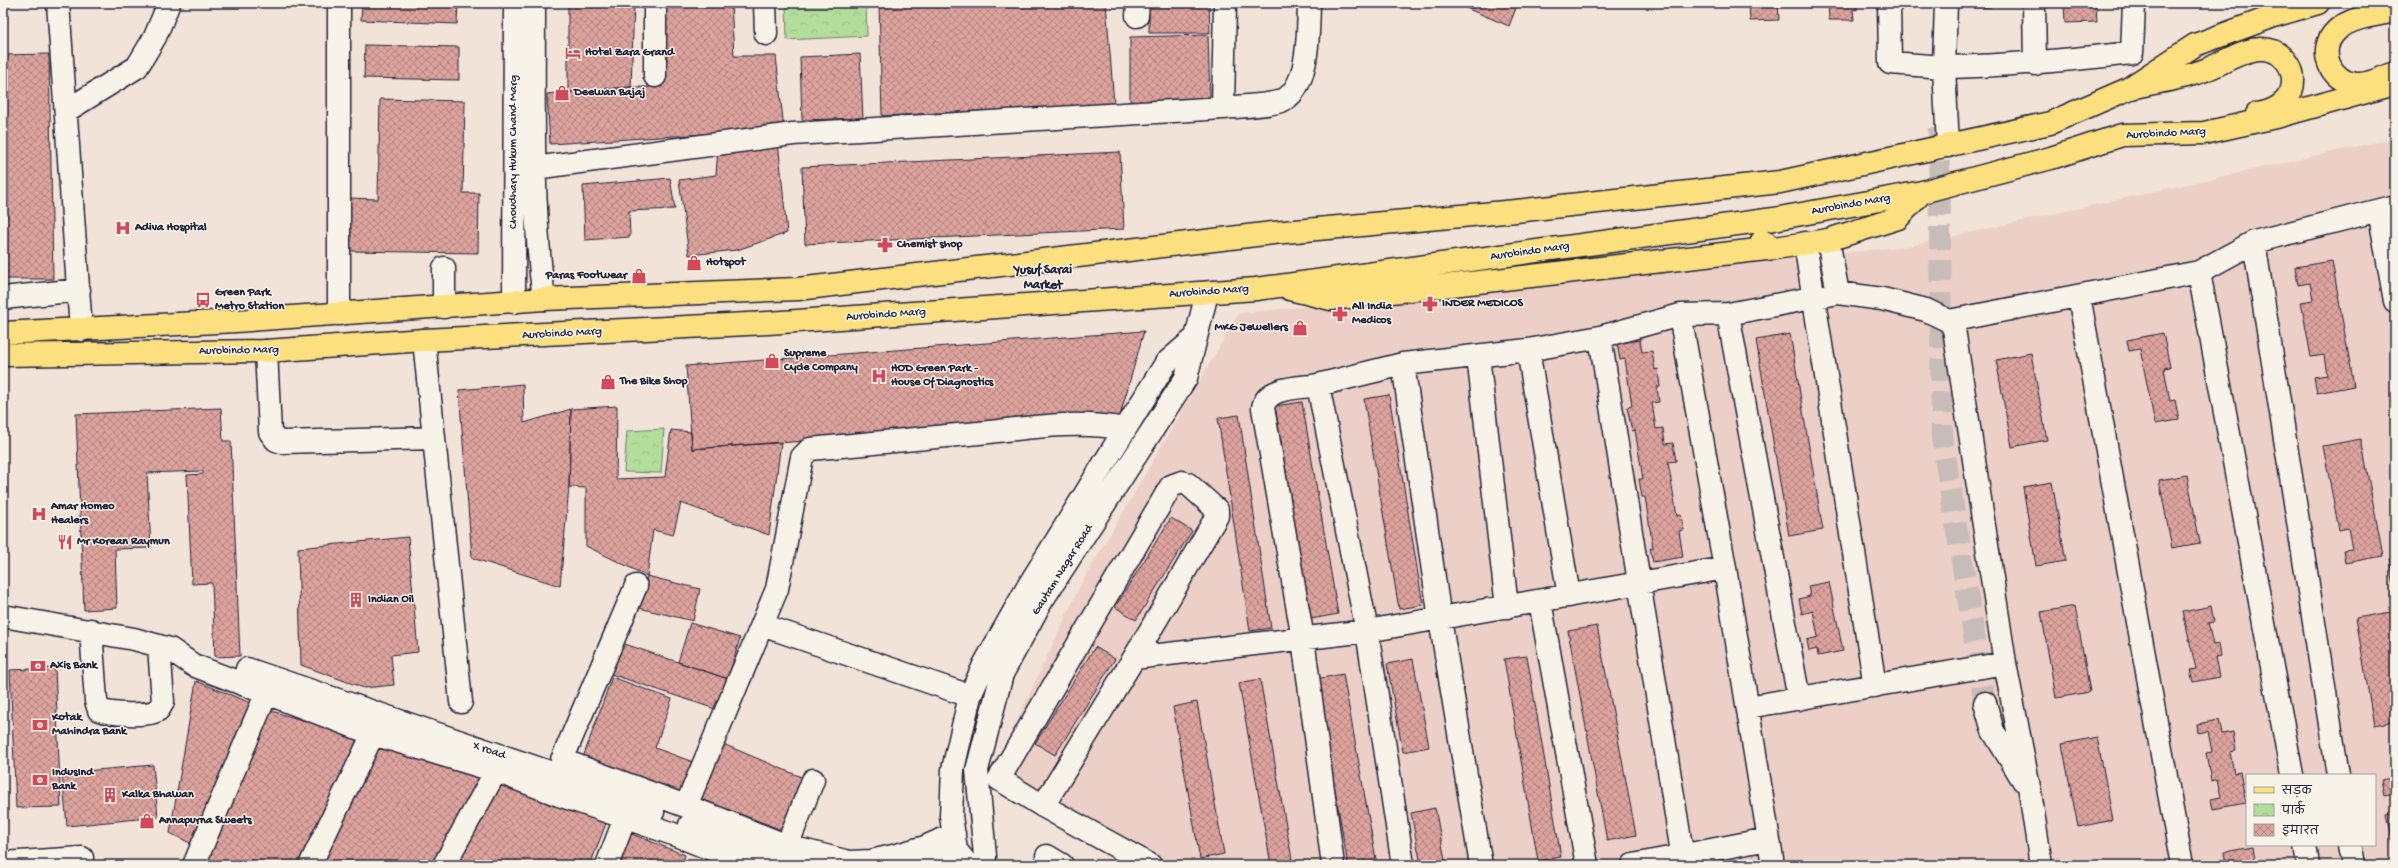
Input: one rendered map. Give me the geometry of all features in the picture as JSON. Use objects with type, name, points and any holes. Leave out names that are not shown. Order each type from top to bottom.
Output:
[{"type":"main road","points":[[3,333],[81,330],[339,314],[544,299],[798,289],[1273,233],[1516,212],[1780,182],[2050,123],[2128,89],[2195,45],[2277,15],[2318,3]]},
{"type":"main road","points":[[2395,11],[2356,20],[2337,30],[2330,38],[2327,54],[2331,70],[2338,78],[2348,83],[2358,84],[2368,82],[2395,73]]},
{"type":"main road","points":[[2122,136],[2275,110],[2284,104],[2290,95],[2294,84],[2288,63],[2280,55],[2270,50],[2259,49],[2204,71],[2128,89]]},
{"type":"main road","name":"Aurobindo Marg","points":[[5,357],[266,351],[424,340],[768,323],[1207,293],[1277,286],[1774,219],[1922,192],[2051,158],[2122,136],[2204,133],[2280,116],[2395,84]]},
{"type":"main road","points":[[1277,286],[1331,299],[1775,248],[1828,240],[1898,218],[1922,192]]},
{"type":"main road","points":[[1727,225],[1775,248]]},
{"type":"street","points":[[58,3],[80,290],[81,330]]},
{"type":"street","points":[[66,111],[137,67],[155,37],[169,3]]},
{"type":"street","points":[[339,3],[339,314]]},
{"type":"street","name":"Choudhary Hukum Chand Marg","points":[[514,302],[515,3]]},
{"type":"street","name":"Choudhary Hukum Chand Marg","points":[[534,3],[534,168],[538,247],[544,299]]},
{"type":"street","points":[[655,3],[655,76]]},
{"type":"street","points":[[764,3],[766,34]]},
{"type":"street","points":[[1223,108],[1225,3]]},
{"type":"street","points":[[534,168],[793,134],[1223,108],[1280,101],[1293,94],[1300,82],[1304,61],[1310,3]]},
{"type":"street","points":[[1889,3],[1890,63],[1944,67],[2035,64],[2132,53],[2134,3]]},
{"type":"street","points":[[1946,3],[1944,67],[1948,146]]},
{"type":"street","points":[[2034,3],[2035,64]]},
{"type":"street","points":[[1333,865],[1303,639],[1263,408],[1264,402],[1272,393],[1318,385],[1403,364],[1528,350],[1600,337],[1680,315],[1728,314],[1838,293],[1882,299],[1926,310],[1949,320],[2198,272],[2254,242],[2387,208],[2395,301]]},
{"type":"street","points":[[1828,240],[1838,293]]},
{"type":"street","points":[[2254,242],[2338,774]]},
{"type":"street","points":[[1805,243],[1875,686]]},
{"type":"street","points":[[444,268],[444,307]]},
{"type":"street","points":[[2198,272],[2292,774]]},
{"type":"street","points":[[3,298],[80,290]]},
{"type":"street","name":"Gautam Nagar Road","points":[[984,865],[985,856],[977,770],[1002,674],[1041,602],[1186,378],[1207,293]]},
{"type":"street","points":[[2079,296],[2182,865]]},
{"type":"street","points":[[1728,314],[1799,699]]},
{"type":"street","points":[[1680,315],[1725,568],[1773,865]]},
{"type":"street","points":[[1949,320],[1954,329],[2005,663],[2030,792],[2041,865]]},
{"type":"street","points":[[1600,337],[1638,584],[1684,861]]},
{"type":"street","points":[[959,849],[951,816],[953,769],[970,696],[984,665],[1029,585],[1166,363],[1196,338]]},
{"type":"street","points":[[424,340],[461,702]]},
{"type":"street","points":[[1528,350],[1569,596]]},
{"type":"street","points":[[266,351],[270,432],[276,440],[282,442],[433,438]]},
{"type":"street","points":[[1478,356],[1507,607]]},
{"type":"street","points":[[1403,364],[1440,619],[1481,865]]},
{"type":"street","points":[[1318,385],[1367,632],[1403,865]]},
{"type":"street","points":[[686,806],[777,589],[802,457],[810,449],[1074,425],[1112,426],[1125,429]]},
{"type":"street","points":[[1043,806],[1134,658],[1217,514],[1217,510],[1188,484],[1182,482],[1171,486],[999,779],[1043,806],[1150,865]]},
{"type":"street","points":[[1134,658],[1367,632],[1725,568]]},
{"type":"street","points":[[636,586],[562,760],[686,806],[787,846],[849,862],[871,861],[925,847],[959,849]]},
{"type":"street","points":[[1540,601],[1587,865]]},
{"type":"street","name":"X road","points":[[3,616],[91,630],[249,669],[552,773],[668,818],[804,865]]},
{"type":"street","points":[[762,625],[970,696]]},
{"type":"street","points":[[91,630],[96,701],[100,710],[108,714],[151,713],[159,710],[163,702],[164,647]]},
{"type":"street","points":[[164,647],[193,665],[267,692],[373,734],[496,771],[559,795],[673,834],[750,865]]},
{"type":"street","points":[[1748,707],[2005,663]]},
{"type":"street","points":[[194,865],[267,692]]},
{"type":"street","points":[[1985,703],[1993,731],[2030,792]]},
{"type":"street","points":[[310,865],[373,734]]},
{"type":"street","points":[[444,865],[496,771]]},
{"type":"street","points":[[787,846],[813,780]]},
{"type":"street","points":[[607,865],[626,818]]},
{"type":"street","points":[[1633,865],[1684,861],[1768,840]]},
{"type":"street","points":[[2304,846],[2308,865]]},
{"type":"street","points":[[2350,846],[2353,865]]},
{"type":"street","points":[[925,864],[959,849]]},
{"type":"street","points":[[3,863],[82,858]]},
{"type":"shaded area","points":[[2395,138],[2395,865],[1135,865],[989,780],[1081,584],[1239,313],[1909,246]]},
{"type":"green space","points":[[786,3],[866,3],[867,36],[787,40]]},
{"type":"green space","points":[[664,429],[661,473],[624,472],[627,431]]},
{"type":"building","points":[[362,3],[458,3],[457,24],[361,20]]},
{"type":"building","points":[[568,3],[634,3],[631,87],[568,92]]},
{"type":"building","points":[[664,3],[731,3],[734,56],[776,56],[784,129],[550,144],[547,94],[631,87],[662,87]]},
{"type":"building","points":[[879,3],[1106,3],[1114,104],[882,116]]},
{"type":"building","points":[[1149,3],[1209,3],[1210,33],[1149,33]]},
{"type":"building","points":[[1454,3],[1518,3],[1509,26]]},
{"type":"building","points":[[1749,3],[1778,3],[1779,20],[1750,21]]},
{"type":"building","points":[[1828,3],[1857,3],[1857,10],[1853,9],[1854,20],[1829,20]]},
{"type":"building","points":[[1965,3],[1991,3],[1991,7],[1965,8]]},
{"type":"building","points":[[2064,3],[2096,3],[2097,22],[2065,23]]},
{"type":"building","points":[[1208,35],[1210,97],[1130,105],[1130,37]]},
{"type":"building","points":[[365,45],[459,47],[459,80],[364,78]]},
{"type":"building","points":[[49,54],[53,279],[3,279],[3,55]]},
{"type":"building","points":[[860,54],[863,118],[802,120],[800,57]]},
{"type":"building","points":[[380,99],[465,101],[463,193],[479,193],[478,253],[348,251],[348,198],[378,199]]},
{"type":"building","points":[[778,141],[787,233],[737,250],[689,255],[679,180],[716,175],[718,148]]},
{"type":"building","points":[[1120,152],[1124,229],[805,244],[802,167]]},
{"type":"building","points":[[670,178],[675,209],[629,211],[630,237],[585,240],[583,186]]},
{"type":"building","points":[[2332,261],[2354,386],[2317,393],[2314,377],[2327,375],[2324,355],[2311,357],[2301,302],[2313,300],[2310,283],[2298,285],[2295,267]]},
{"type":"building","points":[[1144,331],[1119,419],[692,449],[686,366]]},
{"type":"building","points":[[2163,333],[2170,367],[2164,368],[2170,401],[2175,400],[2179,420],[2155,424],[2140,349],[2129,351],[2127,340]]},
{"type":"building","points":[[1790,334],[1823,530],[1789,536],[1756,340]]},
{"type":"building","points":[[1640,340],[1642,352],[1652,351],[1655,370],[1658,369],[1660,387],[1657,387],[1659,402],[1652,403],[1656,429],[1663,428],[1665,444],[1673,443],[1676,461],[1668,462],[1677,516],[1681,515],[1684,530],[1679,531],[1683,557],[1653,562],[1650,548],[1653,548],[1645,497],[1642,497],[1639,479],[1643,479],[1635,430],[1632,431],[1627,407],[1632,406],[1625,359],[1620,360],[1617,343]]},
{"type":"building","points":[[2031,353],[2047,440],[2012,447],[1996,360]]},
{"type":"building","points":[[523,384],[524,423],[571,409],[569,487],[560,586],[472,558],[459,390]]},
{"type":"building","points":[[1389,395],[1423,605],[1399,609],[1364,399]]},
{"type":"building","points":[[1302,402],[1338,614],[1311,619],[1275,406]]},
{"type":"building","points":[[617,406],[616,479],[665,477],[671,430],[691,432],[692,449],[781,442],[769,535],[681,503],[673,535],[653,530],[647,576],[586,546],[586,488],[569,487],[571,409]]},
{"type":"building","points":[[221,408],[223,441],[231,441],[240,656],[215,657],[212,583],[192,584],[187,475],[203,474],[203,471],[147,473],[151,548],[115,549],[117,608],[84,610],[76,414]]},
{"type":"building","points":[[1239,415],[1271,628],[1250,631],[1218,418]]},
{"type":"building","points":[[2361,439],[2383,556],[2345,563],[2343,550],[2352,549],[2348,528],[2339,530],[2323,446]]},
{"type":"building","points":[[2187,475],[2200,543],[2172,548],[2159,480]]},
{"type":"building","points":[[2052,482],[2066,561],[2036,566],[2023,487]]},
{"type":"building","points":[[1171,518],[1192,531],[1136,620],[1115,607]]},
{"type":"building","name":"Indian Oil","points":[[408,537],[418,652],[391,655],[394,685],[364,688],[301,665],[298,548]]},
{"type":"building","points":[[2395,558],[2395,591],[2389,559]]},
{"type":"building","points":[[647,576],[700,589],[693,621],[639,608]]},
{"type":"building","points":[[1829,582],[1843,651],[1818,656],[1817,649],[1809,651],[1807,640],[1818,637],[1813,611],[1802,614],[1799,599],[1810,596],[1808,586]]},
{"type":"building","points":[[2075,606],[2090,692],[2056,698],[2041,612]]},
{"type":"building","points":[[2211,606],[2214,622],[2208,623],[2213,645],[2219,644],[2221,656],[2215,657],[2219,677],[2193,682],[2190,670],[2196,669],[2183,612]]},
{"type":"building","points":[[2391,612],[2395,636],[2395,722],[2374,726],[2356,618]]},
{"type":"building","points":[[690,623],[740,638],[728,679],[678,662]]},
{"type":"building","points":[[1597,626],[1636,835],[1607,841],[1568,631]]},
{"type":"building","points":[[616,641],[728,679],[718,710],[605,672]]},
{"type":"building","points":[[1095,647],[1115,659],[1055,755],[1035,743]]},
{"type":"building","points":[[1527,656],[1561,857],[1538,861],[1504,659]]},
{"type":"building","points":[[1413,659],[1429,747],[1403,752],[1387,664]]},
{"type":"building","points":[[55,668],[61,807],[16,808],[10,670]]},
{"type":"building","points":[[1343,674],[1377,865],[1348,865],[1316,679]]},
{"type":"building","points":[[612,677],[672,699],[655,748],[696,763],[683,800],[581,763]]},
{"type":"building","points":[[1260,679],[1293,865],[1271,865],[1239,683]]},
{"type":"building","points":[[196,681],[251,703],[196,846],[170,833]]},
{"type":"building","points":[[1197,702],[1224,854],[1200,859],[1173,707]]},
{"type":"building","points":[[268,710],[363,738],[301,865],[205,865]]},
{"type":"building","points":[[2219,720],[2222,734],[2233,732],[2236,751],[2230,752],[2234,773],[2240,772],[2246,803],[2213,809],[2211,799],[2221,797],[2217,779],[2211,781],[2206,753],[2212,752],[2208,731],[2198,733],[2197,724]]},
{"type":"building","points":[[2097,737],[2113,820],[2078,827],[2062,744]]},
{"type":"building","points":[[716,741],[806,779],[787,832],[696,797]]},
{"type":"building","points":[[377,744],[482,776],[436,865],[317,865]]},
{"type":"building","name":"Kalka Bhawan","points":[[153,765],[158,817],[67,826],[62,773]]},
{"type":"building","points":[[2395,777],[2395,793],[2384,795],[2381,780]]},
{"type":"building","points":[[502,781],[607,821],[590,865],[457,865]]},
{"type":"building","points":[[1435,808],[1446,865],[1421,865],[1411,813]]},
{"type":"building","points":[[2395,812],[2395,852],[2387,814]]},
{"type":"building","points":[[627,832],[685,855],[682,865],[614,865]]},
{"type":"building","points":[[2253,847],[2256,865],[2226,865],[2224,852]]},
{"type":"tunnel","points":[[1939,128],[1942,438],[1985,703]]},
{"type":"place","name":"Hotel Zara Grand","points":[[573,53]]},
{"type":"place","name":"Deewan Bajaj","points":[[562,93]]},
{"type":"place","name":"Adiva Hospital","points":[[123,228]]},
{"type":"place","name":"Chemist shop","points":[[885,245]]},
{"type":"place","name":"Hotspot","points":[[694,263]]},
{"type":"place","name":"Paras Footwear","points":[[639,276]]},
{"type":"place","name":"Green Park Metro Station","points":[[203,300]]},
{"type":"place","name":"INDER MEDICOS","points":[[1430,304]]},
{"type":"place","name":"All India Medicos","points":[[1340,314]]},
{"type":"place","name":"MKG Jewellers","points":[[1300,328]]},
{"type":"place","name":"Supreme Cycle Company","points":[[772,361]]},
{"type":"place","name":"HOD Green Park - House Of Diagnostics","points":[[879,376]]},
{"type":"place","name":"The Bike Shop","points":[[608,382]]},
{"type":"place","name":"Amar Homeo Healers","points":[[39,514]]},
{"type":"place","name":"Mr Korean Raymun","points":[[65,542]]},
{"type":"place","name":"Indian Oil","points":[[356,600]]},
{"type":"place","name":"Axis Bank","points":[[38,666]]},
{"type":"place","name":"Kotak Mahindra Bank","points":[[40,725]]},
{"type":"place","name":"IndusInd Bank","points":[[40,780]]},
{"type":"place","name":"Kalka Bhawan","points":[[110,795]]},
{"type":"place","name":"Annapurna Sweets","points":[[147,821]]},
{"type":"district","name":"Yusuf Sarai Market","points":[[1043,278]]}]
